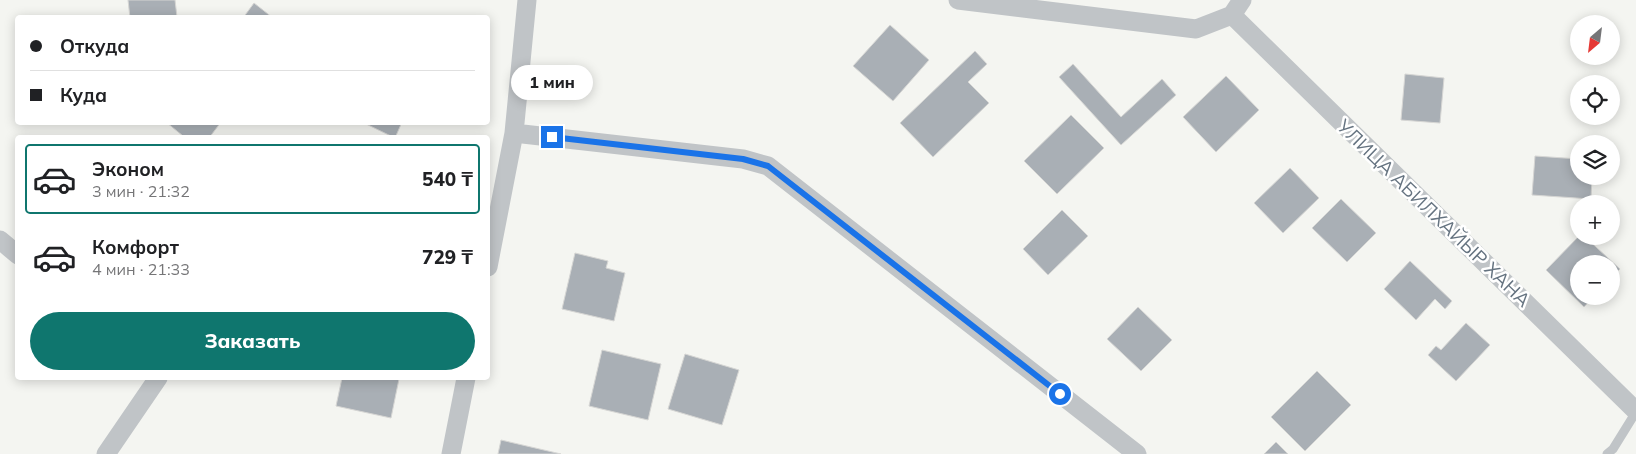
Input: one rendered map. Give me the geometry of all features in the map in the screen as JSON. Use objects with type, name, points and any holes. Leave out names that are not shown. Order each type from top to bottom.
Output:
[{"type":"street","points":[[490,257],[514,133],[527,0]]},
{"type":"street","points":[[958,0],[1196,29],[1237,7]]},
{"type":"street","name":"УЛИЦА АБИЛХАЙЫР ХАНА","points":[[1237,7],[1636,412]]},
{"type":"street","points":[[514,133],[743,159],[768,166],[1137,454]]},
{"type":"street","points":[[0,240],[15,252]]},
{"type":"street","points":[[106,454],[157,380]]},
{"type":"street","points":[[451,454],[466,380]]},
{"type":"lane","points":[[1608,454],[1636,412]]},
{"type":"building","points":[[128,0],[175,0],[177,15],[130,15]]},
{"type":"building","points":[[254,3],[269,15],[245,15]]},
{"type":"building","points":[[890,25],[929,60],[893,101],[853,66]]},
{"type":"building","points":[[975,51],[987,64],[968,82],[989,103],[933,157],[900,123]]},
{"type":"building","points":[[1073,64],[1121,117],[1162,79],[1176,95],[1121,145],[1059,77]]},
{"type":"building","points":[[1405,74],[1444,78],[1440,123],[1401,120]]},
{"type":"building","points":[[1226,76],[1259,110],[1216,152],[1183,117]]},
{"type":"building","points":[[1071,115],[1104,148],[1057,194],[1024,161]]},
{"type":"building","points":[[170,125],[219,125],[211,135],[182,135]]},
{"type":"building","points":[[368,125],[401,125],[396,135],[389,135]]},
{"type":"building","points":[[1535,156],[1570,158],[1570,185],[1592,185],[1591,195],[1570,195],[1570,198],[1532,195]]},
{"type":"building","points":[[1290,168],[1319,198],[1283,233],[1254,203]]},
{"type":"building","points":[[1341,199],[1376,233],[1347,262],[1312,228]]},
{"type":"building","points":[[1062,210],[1088,236],[1048,275],[1023,249]]},
{"type":"building","points":[[1570,245],[1594,245],[1605,255],[1570,255],[1570,293],[1546,270]]},
{"type":"building","points":[[575,253],[608,261],[606,268],[625,273],[614,321],[562,309]]},
{"type":"building","points":[[1410,261],[1452,301],[1445,309],[1435,299],[1416,320],[1384,289]]},
{"type":"building","points":[[1138,307],[1172,340],[1141,371],[1107,339]]},
{"type":"building","points":[[1466,323],[1490,345],[1456,381],[1428,355],[1436,346],[1441,350]]},
{"type":"building","points":[[602,350],[661,364],[648,420],[589,406]]},
{"type":"building","points":[[685,354],[739,370],[722,425],[668,409]]},
{"type":"building","points":[[1317,371],[1351,405],[1305,451],[1271,417]]},
{"type":"building","points":[[342,380],[399,380],[391,418],[336,406]]},
{"type":"building","points":[[501,440],[561,454],[498,454]]},
{"type":"building","points":[[1276,442],[1288,454],[1264,454]]},
{"type":"route","points":[[552,137],[743,159],[768,166],[1060,394]]}]
